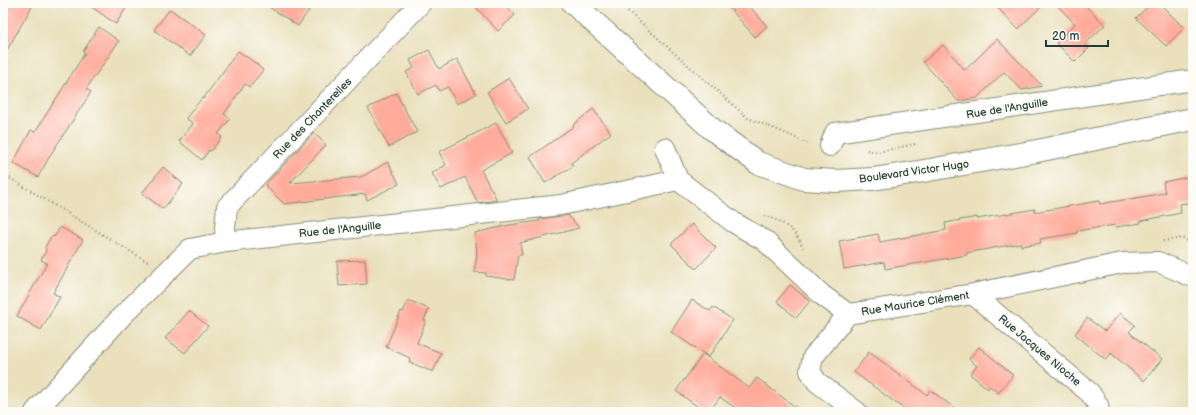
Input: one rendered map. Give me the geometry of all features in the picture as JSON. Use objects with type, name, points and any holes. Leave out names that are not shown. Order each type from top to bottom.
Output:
[{"type":"main road","name":"Boulevard Victor Hugo","points":[[573,3],[712,129],[758,163],[804,179],[836,181],[873,179],[1037,151],[1193,119]]},
{"type":"street","name":"Rue des Chanterelles","points":[[226,242],[225,228],[227,207],[421,3]]},
{"type":"street","name":"Rue de l'Anguille","points":[[830,146],[835,133],[1193,80]]},
{"type":"street","points":[[665,148],[678,180]]},
{"type":"street","name":"Rue de l'Anguille","points":[[35,412],[122,316],[190,249],[226,242],[561,205],[678,180]]},
{"type":"street","name":"Rue Maurice Clément","points":[[678,180],[733,222],[765,241],[822,295],[848,314],[973,294],[1122,263],[1158,262],[1193,277]]},
{"type":"street","name":"Rue Jacques Nioche","points":[[973,294],[1090,392],[1098,405],[1099,412]]},
{"type":"street","points":[[848,314],[813,357],[810,371],[817,382],[857,412]]},
{"type":"path","points":[[3,174],[166,273]]},
{"type":"path","points":[[758,214],[769,217],[791,229],[797,235],[805,253]]},
{"type":"path","points":[[1158,242],[1182,238],[1193,243]]},
{"type":"building","points":[[3,3],[34,3],[3,57]]},
{"type":"building","points":[[86,3],[129,3],[116,24]]},
{"type":"building","points":[[263,3],[298,3],[309,10],[298,26]]},
{"type":"building","points":[[472,3],[504,3],[515,15],[498,31]]},
{"type":"building","points":[[725,3],[746,3],[767,26],[755,37]]},
{"type":"building","points":[[993,3],[1045,3],[1018,29]]},
{"type":"building","points":[[1055,3],[1083,3],[1105,25],[1085,44],[1089,48],[1075,62],[1056,43],[1075,24]]},
{"type":"building","points":[[1151,3],[1159,3],[1184,28],[1166,46],[1136,18]]},
{"type":"building","points":[[170,9],[206,35],[190,56],[154,30]]},
{"type":"building","points":[[99,27],[119,41],[86,89],[91,92],[38,177],[13,163],[31,130],[35,132],[85,53],[83,51]]},
{"type":"building","points":[[997,39],[1042,86],[1022,90],[1004,72],[977,98],[958,101],[923,62],[943,45],[965,70]]},
{"type":"building","points":[[429,50],[439,69],[457,59],[476,94],[457,104],[448,87],[439,91],[436,85],[418,94],[406,72],[414,68],[410,60]]},
{"type":"building","points":[[238,51],[263,70],[250,87],[245,84],[224,114],[230,119],[218,134],[222,137],[211,151],[209,150],[202,160],[179,141],[193,124],[186,118],[202,98],[203,99]]},
{"type":"building","points":[[509,78],[528,109],[506,122],[487,92]]},
{"type":"building","points":[[396,93],[417,132],[389,147],[368,108]]},
{"type":"building","points":[[593,109],[611,133],[571,163],[573,166],[545,183],[530,157],[574,126],[573,125]]},
{"type":"building","points":[[496,123],[512,153],[481,170],[497,200],[478,203],[465,177],[441,189],[432,173],[446,165],[439,152]]},
{"type":"building","points":[[314,133],[326,145],[290,183],[361,177],[388,162],[399,184],[367,200],[365,194],[284,204],[265,185]]},
{"type":"building","points":[[163,167],[183,184],[163,209],[142,193]]},
{"type":"building","points":[[1193,176],[1193,202],[1180,204],[1181,213],[1140,221],[1141,223],[1116,227],[1115,225],[1077,231],[1077,233],[1040,239],[1041,243],[1021,246],[1021,243],[966,253],[967,255],[885,269],[884,262],[844,269],[839,241],[878,234],[880,242],[946,230],[945,223],[977,217],[977,219],[1035,209],[1035,212],[1099,201],[1100,204],[1165,193],[1163,182]]},
{"type":"building","points":[[568,215],[579,228],[520,243],[522,255],[518,255],[514,280],[486,276],[486,273],[474,272],[477,256],[475,233],[509,225],[540,221],[539,219]]},
{"type":"building","points":[[692,224],[716,248],[696,269],[671,244]]},
{"type":"building","points":[[60,227],[83,240],[53,293],[60,297],[41,330],[17,316],[47,263],[41,260],[46,251],[45,247],[51,237],[55,236]]},
{"type":"building","points":[[365,260],[367,284],[339,286],[337,261]]},
{"type":"building","points":[[790,285],[810,301],[796,318],[777,301]]},
{"type":"building","points":[[408,300],[429,309],[417,343],[441,353],[433,372],[409,362],[410,358],[386,347],[401,311],[403,312]]},
{"type":"building","points":[[692,300],[710,311],[713,307],[733,320],[709,357],[671,332]]},
{"type":"building","points":[[189,311],[208,326],[185,353],[165,338]]},
{"type":"building","points":[[1120,313],[1135,325],[1129,332],[1162,359],[1144,381],[1111,353],[1106,360],[1075,334],[1087,318],[1105,331]]},
{"type":"building","points":[[979,347],[1013,375],[998,393],[990,386],[988,389],[970,374],[977,366],[969,359]]},
{"type":"building","points":[[869,352],[927,395],[930,390],[960,412],[908,412],[854,372]]},
{"type":"building","points":[[703,354],[749,388],[757,378],[802,412],[741,412],[720,397],[709,412],[705,412],[676,391]]}]
